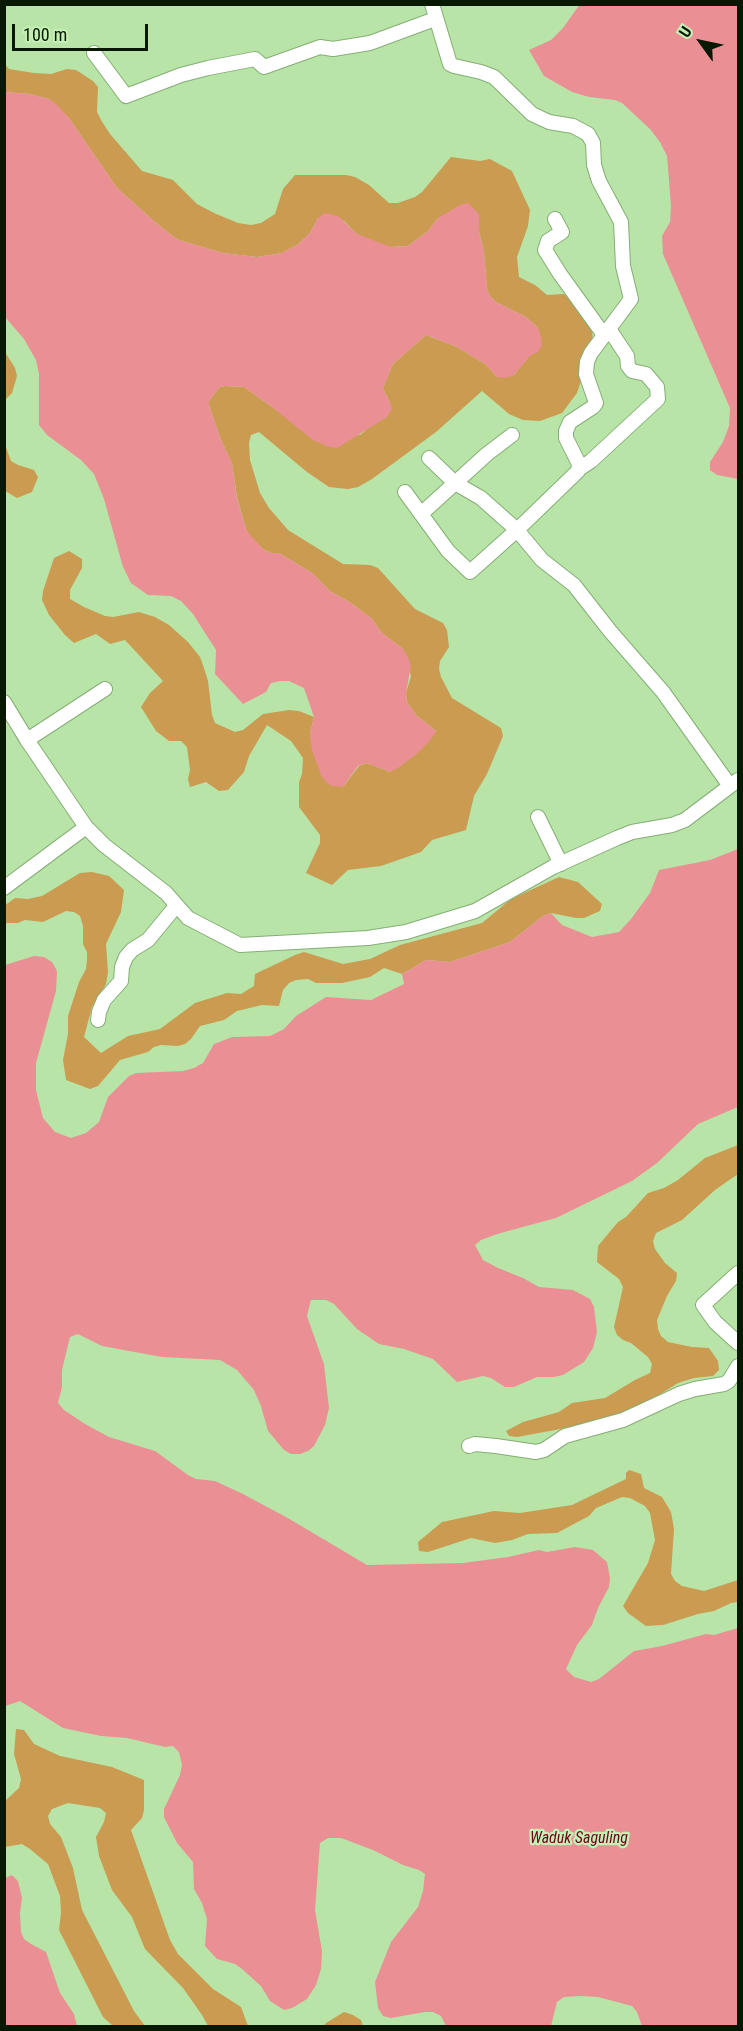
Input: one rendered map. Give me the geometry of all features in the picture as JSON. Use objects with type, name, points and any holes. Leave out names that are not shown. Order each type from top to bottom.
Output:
[{"type":"street","points":[[432,4],[449,62],[453,66],[476,70],[494,77],[532,114],[549,122],[573,126],[591,137],[598,181],[621,222],[623,266],[631,296],[628,304],[591,353],[587,362],[586,374],[596,403],[570,422],[566,431],[566,438],[579,464],[579,469]]},
{"type":"street","points":[[94,53],[126,96],[181,75],[208,68],[255,59],[263,67],[322,46],[333,49],[370,43],[435,20]]},
{"type":"street","points":[[405,492],[448,551],[470,572],[579,469],[591,461],[658,399],[657,387],[646,374],[633,371],[628,366],[627,356],[555,267],[545,250],[548,241],[562,232],[555,219]]},
{"type":"street","points":[[421,514],[487,454],[512,435]]},
{"type":"street","points":[[4,702],[86,827],[104,845],[166,893],[188,918],[240,945],[368,938],[406,932],[476,911],[561,864],[632,832],[672,825],[685,820],[734,783],[663,692],[610,632],[574,585],[542,560],[517,530],[481,498],[456,483],[429,458]]},
{"type":"street","points":[[27,740],[105,689]]},
{"type":"street","points":[[537,817],[561,864]]},
{"type":"street","points":[[4,888],[86,827]]},
{"type":"street","points":[[98,1020],[104,1000],[121,981],[122,967],[126,957],[134,948],[148,940],[176,906]]},
{"type":"street","points":[[738,1273],[703,1305],[715,1322],[738,1343]]},
{"type":"street","points":[[468,1446],[475,1444],[536,1452],[544,1450],[565,1436],[623,1420],[679,1394],[724,1384],[732,1378],[738,1366]]},
{"type":"shaded area","points":[[4,63],[9,69],[34,73],[51,74],[67,69],[76,70],[93,81],[98,87],[97,112],[101,120],[142,171],[173,180],[197,204],[238,223],[251,225],[261,223],[275,214],[283,189],[295,175],[355,177],[369,185],[389,203],[398,203],[422,192],[451,157],[480,161],[490,159],[512,171],[530,210],[528,226],[517,257],[519,277],[535,285],[547,295],[563,294],[572,298],[592,328],[593,345],[577,393],[562,413],[540,421],[523,420],[509,414],[482,391],[436,432],[372,479],[358,487],[348,489],[329,487],[259,432],[251,435],[249,443],[250,460],[260,493],[269,508],[288,530],[343,564],[370,565],[378,568],[415,609],[443,623],[447,630],[449,647],[440,661],[439,669],[452,698],[501,728],[503,736],[487,774],[474,796],[466,830],[432,840],[421,852],[381,866],[348,870],[332,885],[306,873],[320,843],[320,835],[299,807],[299,782],[303,758],[291,741],[267,725],[249,756],[244,772],[228,790],[219,791],[206,782],[190,787],[187,747],[181,741],[169,741],[156,731],[141,707],[150,693],[163,681],[125,640],[110,644],[96,634],[74,643],[49,615],[42,600],[54,558],[69,551],[82,559],[82,568],[70,590],[70,599],[105,616],[113,617],[139,612],[155,617],[169,625],[188,642],[200,657],[203,665],[215,723],[235,732],[243,730],[263,714],[289,710],[299,711],[314,717],[310,734],[343,787],[359,766],[367,763],[390,772],[436,731],[416,715],[407,702],[406,693],[411,676],[403,649],[382,633],[372,619],[330,591],[312,573],[279,553],[271,553],[263,549],[250,536],[237,497],[232,463],[221,440],[209,401],[220,387],[244,387],[272,407],[360,435],[373,424],[387,417],[391,405],[383,388],[393,364],[426,335],[457,347],[485,364],[497,377],[514,375],[530,355],[538,328],[526,317],[496,302],[490,296],[479,231],[479,214],[438,218],[428,231],[408,246],[382,245],[357,234],[344,221],[318,218],[310,233],[297,245],[282,253],[257,257],[223,253],[182,241],[155,222],[117,188],[69,118],[49,99],[30,94],[5,92]]},
{"type":"shaded area","points":[[5,352],[17,376],[12,393],[5,400]]},
{"type":"shaded area","points":[[4,442],[11,461],[34,470],[38,477],[32,492],[17,498],[5,491]]},
{"type":"shaded area","points":[[92,872],[109,876],[124,890],[121,912],[106,944],[108,972],[106,984],[92,1007],[84,1037],[101,1053],[128,1036],[160,1029],[195,1003],[227,993],[241,994],[254,986],[255,974],[304,952],[343,964],[370,959],[400,945],[482,923],[511,899],[559,877],[578,882],[602,904],[600,911],[584,918],[551,913],[543,916],[510,942],[450,962],[426,960],[402,974],[384,968],[370,977],[342,983],[296,980],[289,983],[283,990],[279,1006],[262,1005],[237,1011],[224,1020],[200,1026],[185,1044],[161,1045],[148,1052],[120,1060],[98,1086],[90,1089],[66,1080],[63,1060],[68,1034],[68,1016],[79,982],[86,969],[87,952],[83,944],[83,926],[80,916],[66,911],[43,922],[25,920],[18,923],[5,923],[4,906],[15,898],[28,899],[42,896],[80,873]]},
{"type":"shaded area","points":[[738,1145],[738,1174],[715,1190],[682,1220],[656,1233],[653,1241],[655,1249],[665,1263],[677,1273],[676,1281],[657,1320],[661,1336],[668,1342],[709,1348],[718,1361],[719,1370],[713,1376],[678,1383],[654,1398],[604,1421],[517,1437],[509,1436],[506,1431],[523,1422],[559,1412],[572,1403],[605,1398],[650,1373],[652,1364],[648,1357],[617,1335],[614,1327],[623,1287],[619,1279],[597,1262],[598,1246],[618,1222],[626,1217],[648,1193],[678,1180],[705,1158]]},
{"type":"shaded area","points":[[629,1470],[641,1474],[644,1488],[662,1497],[671,1512],[674,1529],[671,1574],[675,1581],[682,1586],[704,1591],[738,1580],[738,1602],[663,1625],[646,1626],[628,1613],[623,1606],[648,1563],[655,1540],[650,1513],[645,1506],[630,1498],[622,1497],[596,1508],[589,1516],[557,1533],[528,1534],[495,1543],[471,1538],[428,1552],[419,1551],[418,1542],[442,1522],[494,1511],[520,1513],[572,1505],[626,1479],[626,1473]]},
{"type":"shaded area","points":[[16,1729],[24,1730],[34,1744],[60,1756],[112,1767],[144,1780],[142,1818],[131,1830],[170,1940],[178,1954],[213,1989],[241,2007],[248,2026],[208,2026],[183,1988],[145,1949],[132,1917],[112,1890],[99,1856],[96,1837],[106,1813],[100,1808],[68,1803],[52,1809],[48,1816],[50,1824],[61,1837],[73,1868],[82,1910],[134,2011],[145,2026],[113,2026],[103,2017],[59,1930],[60,1896],[48,1864],[22,1844],[5,1847],[5,1801],[19,1788],[21,1779],[14,1754]]},
{"type":"shaded area","points":[[344,2012],[361,2020],[363,2026],[324,2026],[326,2023]]},
{"type":"water","points":[[580,4],[738,5],[738,479],[717,475],[710,470],[710,462],[723,442],[729,426],[730,408],[663,254],[662,236],[670,222],[671,206],[667,156],[650,129],[622,103],[572,92],[544,76],[529,50],[551,40],[563,28]]},
{"type":"water","points":[[5,92],[30,94],[49,99],[56,104],[69,118],[117,188],[155,222],[175,238],[223,253],[257,257],[282,253],[297,245],[310,233],[318,218],[325,213],[338,216],[357,234],[391,247],[408,246],[428,231],[438,218],[460,205],[468,203],[479,214],[479,231],[490,296],[496,302],[526,317],[538,328],[541,336],[542,345],[538,352],[530,356],[514,375],[506,378],[497,377],[485,364],[457,347],[426,335],[393,364],[383,388],[392,409],[387,417],[337,448],[313,440],[244,387],[220,387],[209,401],[221,440],[232,463],[237,498],[246,529],[251,536],[263,549],[271,553],[279,553],[312,573],[330,591],[372,619],[382,633],[403,649],[408,657],[411,666],[406,693],[407,702],[416,715],[436,731],[419,752],[398,768],[390,772],[367,763],[358,766],[343,787],[332,786],[321,775],[312,750],[310,734],[314,717],[304,688],[289,681],[271,683],[266,692],[243,704],[215,674],[216,650],[193,614],[181,601],[171,596],[148,595],[131,583],[123,567],[104,499],[94,474],[81,460],[47,435],[39,425],[39,374],[36,360],[24,339],[5,317]]},
{"type":"water","name":"Waduk Saguling","points":[[738,849],[738,1107],[698,1124],[657,1163],[632,1181],[556,1218],[497,1234],[475,1245],[483,1260],[498,1268],[539,1287],[573,1290],[590,1299],[594,1307],[597,1332],[593,1348],[584,1362],[563,1375],[537,1377],[514,1387],[505,1387],[483,1376],[457,1382],[433,1359],[404,1349],[379,1344],[357,1329],[334,1304],[326,1300],[311,1300],[307,1316],[324,1364],[329,1408],[325,1425],[314,1446],[300,1454],[291,1454],[284,1450],[268,1431],[254,1390],[237,1370],[220,1360],[162,1357],[102,1346],[78,1334],[70,1337],[62,1370],[62,1387],[58,1403],[64,1410],[109,1437],[155,1451],[196,1479],[215,1481],[243,1494],[367,1565],[463,1563],[539,1550],[547,1552],[575,1547],[593,1550],[607,1562],[609,1587],[592,1625],[577,1645],[566,1669],[574,1677],[591,1682],[599,1679],[634,1651],[738,1628],[738,2026],[642,2026],[632,2006],[598,1997],[581,1996],[564,1997],[557,2002],[551,2026],[446,2026],[441,2016],[433,2012],[391,2018],[383,2016],[378,2008],[375,1982],[391,1942],[418,1907],[425,1874],[341,1838],[328,1838],[320,1843],[315,1910],[322,1951],[321,1969],[316,1985],[307,1999],[284,2010],[270,2001],[261,1986],[242,1969],[235,1964],[217,1959],[205,1946],[207,1919],[194,1889],[193,1862],[177,1843],[164,1817],[164,1809],[180,1775],[182,1765],[179,1752],[173,1746],[165,1747],[127,1738],[101,1736],[63,1728],[20,1701],[5,1706],[5,965],[34,956],[44,957],[52,962],[57,971],[56,991],[36,1063],[36,1090],[43,1118],[55,1132],[71,1138],[86,1133],[99,1122],[108,1097],[129,1076],[136,1073],[183,1071],[194,1068],[203,1063],[214,1044],[232,1037],[270,1036],[284,1029],[296,1016],[326,997],[371,1000],[404,984],[402,974],[426,960],[450,962],[510,942],[543,916],[551,913],[562,925],[592,937],[619,932],[650,893],[659,870],[710,860]]},
{"type":"water","points":[[12,1875],[18,1881],[22,1898],[20,1913],[21,1932],[24,1939],[46,1952],[60,1993],[74,2014],[77,2026],[5,2026],[5,1878]]}]
